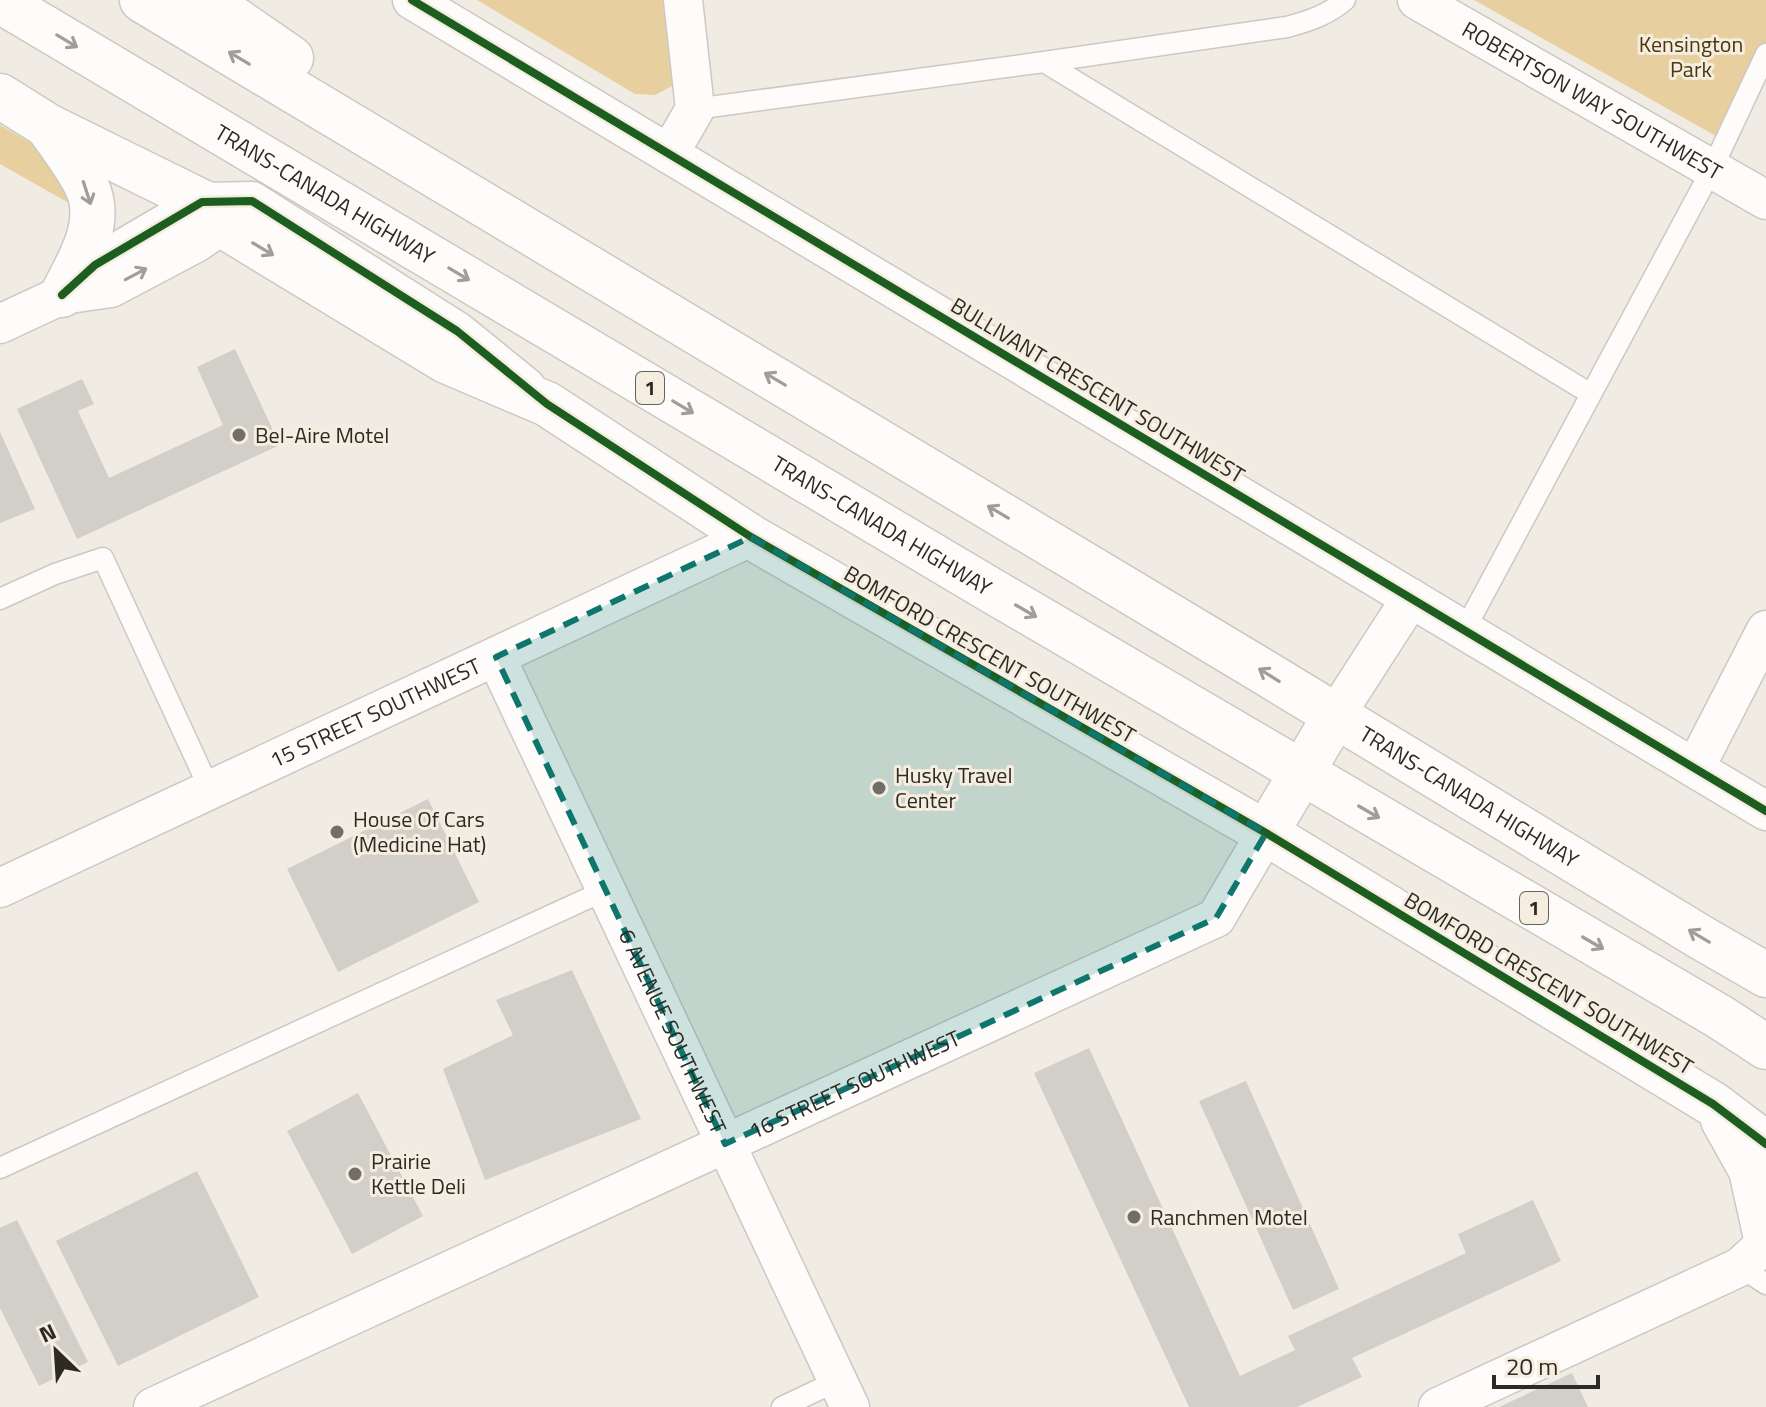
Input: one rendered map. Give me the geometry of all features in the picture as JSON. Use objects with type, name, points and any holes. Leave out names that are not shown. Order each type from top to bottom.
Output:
[{"type":"main road","name":"TRANS-CANADA HIGHWAY","points":[[142,0],[1766,975]]},
{"type":"main road","points":[[207,0],[621,288]]},
{"type":"main road","name":"TRANS-CANADA HIGHWAY","points":[[0,1],[976,581],[1707,1009],[1766,1047]]},
{"type":"main road","name":"BOMFORD CRESCENT SOUTHWEST","points":[[0,96],[48,126],[212,214],[446,361],[547,404],[751,537],[1266,833],[1713,1104],[1766,1144]]},
{"type":"main road","points":[[48,126],[88,189],[93,217],[88,244],[62,295]]},
{"type":"main road","name":"16 STREET SOUTHWEST","points":[[1266,833],[1335,716]]},
{"type":"main road","points":[[1713,1104],[1751,1170],[1760,1258]]},
{"type":"street","name":"BULLIVANT CRESCENT SOUTHWEST","points":[[412,0],[1766,811]]},
{"type":"street","points":[[669,154],[695,109],[683,0]]},
{"type":"street","name":"ROBERTSON WAY SOUTHWEST","points":[[1417,0],[1766,200]]},
{"type":"street","points":[[0,324],[62,295],[95,265],[212,214]]},
{"type":"street","name":"15 STREET SOUTHWEST","points":[[0,888],[751,537]]},
{"type":"street","name":"16 STREET SOUTHWEST","points":[[1335,716],[1411,598]]},
{"type":"street","points":[[1695,768],[1766,630]]},
{"type":"street","name":"6 AVENUE SOUTHWEST","points":[[496,657],[843,1394]]},
{"type":"street","name":"16 STREET SOUTHWEST","points":[[153,1407],[1216,918],[1266,833]]},
{"type":"street","points":[[1438,1407],[1760,1258]]},
{"type":"lane","points":[[695,109],[1287,27],[1311,21],[1345,0]]},
{"type":"lane","points":[[1465,629],[1712,169],[1766,54]]},
{"type":"lane","points":[[1044,62],[1591,394]]},
{"type":"lane","points":[[0,599],[55,574],[103,558],[210,790]]},
{"type":"lane","points":[[0,1168],[606,890]]},
{"type":"lane","points":[[782,1407],[843,1394]]},
{"type":"highlighted area","points":[[751,537],[1266,833],[1216,918],[725,1144],[496,657]]},
{"type":"green space","points":[[477,0],[671,0],[680,63],[672,86],[655,95],[635,94]]},
{"type":"green space","name":"Kensington Park","points":[[1474,0],[1766,0],[1766,44],[1716,136]]},
{"type":"green space","points":[[0,125],[50,154],[65,184],[69,203],[0,164]]},
{"type":"building","name":"Bel-Aire Motel","points":[[235,349],[280,445],[77,539],[17,409],[82,379],[94,404],[78,411],[109,478],[223,425],[197,367]]},
{"type":"building","points":[[0,432],[35,509],[0,523]]},
{"type":"building","points":[[428,799],[479,902],[338,972],[287,869]]},
{"type":"building","points":[[572,970],[641,1119],[485,1180],[443,1069],[513,1035],[496,1000]]},
{"type":"building","name":"Ranchmen Motel","points":[[1089,1048],[1240,1376],[1295,1350],[1288,1336],[1466,1253],[1458,1234],[1533,1200],[1561,1261],[1352,1358],[1362,1377],[1297,1407],[1189,1407],[1034,1073]]},
{"type":"building","name":"Ranchmen Motel","points":[[1246,1081],[1339,1289],[1293,1310],[1199,1101]]},
{"type":"building","name":"Prairie Kettle Deli","points":[[358,1093],[423,1216],[352,1254],[287,1131]]},
{"type":"building","points":[[197,1171],[259,1297],[118,1366],[56,1241]]},
{"type":"building","points":[[17,1220],[88,1362],[39,1386],[0,1308],[0,1228]]},
{"type":"building","points":[[1572,1373],[1588,1407],[1499,1407]]},
{"type":"cycle path","points":[[412,0],[1766,811]]},
{"type":"cycle path","points":[[62,295],[95,265],[202,202],[252,201],[457,331],[547,404],[751,537],[1266,833],[1713,1104],[1766,1144]]},
{"type":"place","name":"Bel-Aire Motel","points":[[239,435]]},
{"type":"place","name":"Husky Travel Center","points":[[879,788]]},
{"type":"place","name":"House Of Cars (Medicine Hat)","points":[[337,832]]},
{"type":"place","name":"Prairie Kettle Deli","points":[[355,1174]]},
{"type":"place","name":"Ranchmen Motel","points":[[1134,1217]]}]
